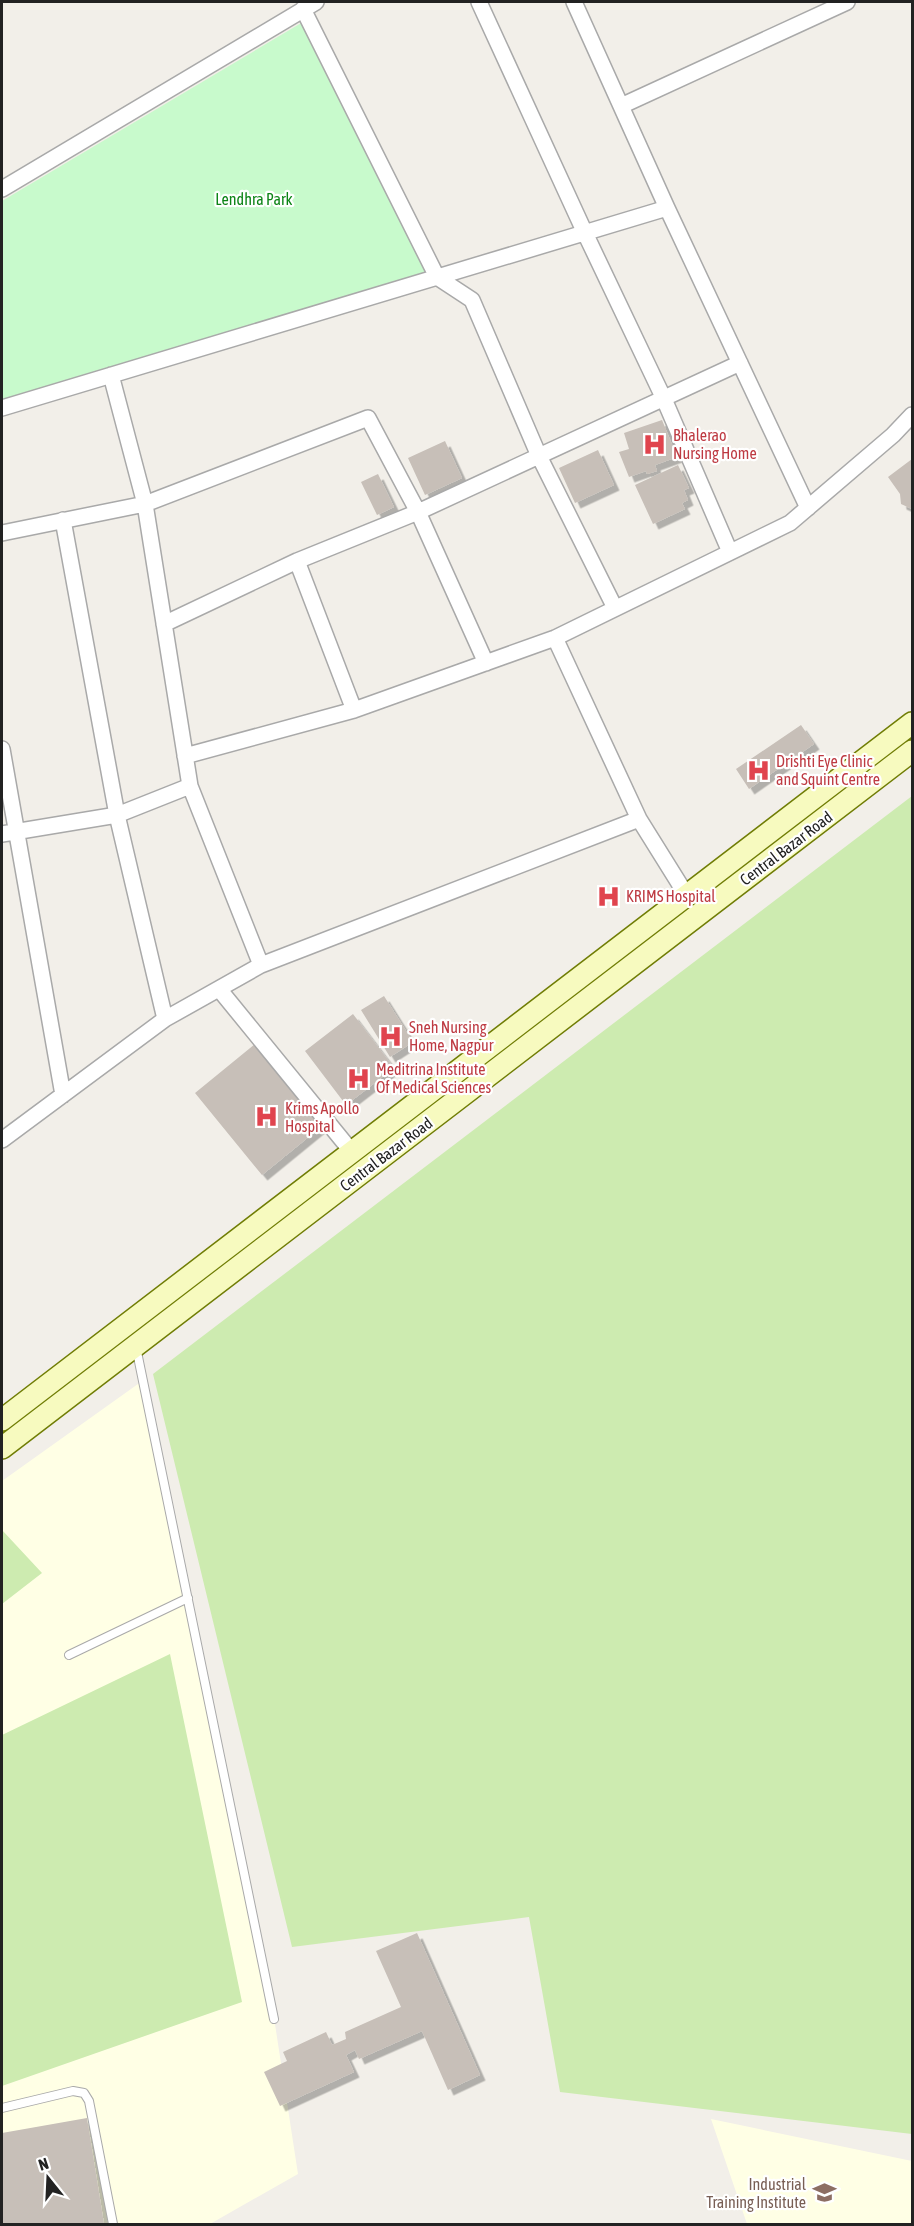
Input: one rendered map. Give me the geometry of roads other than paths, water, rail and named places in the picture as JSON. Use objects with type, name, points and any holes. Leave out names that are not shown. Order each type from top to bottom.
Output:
[{"type":"main road","name":"Central Bazar Road","points":[[2,1420],[912,723]]},
{"type":"main road","name":"Central Bazar Road","points":[[2,1448],[912,751]]},
{"type":"street","points":[[480,2],[585,233],[664,399],[730,552]]},
{"type":"street","points":[[574,2],[667,208],[808,507]]},
{"type":"street","points":[[621,106],[847,2]]},
{"type":"street","points":[[2,189],[310,5],[437,277],[472,300],[539,456],[615,608]]},
{"type":"street","points":[[2,408],[667,208]]},
{"type":"street","points":[[164,624],[297,561],[418,512],[740,363]]},
{"type":"street","points":[[111,375],[145,504],[190,786],[261,965]]},
{"type":"street","points":[[185,756],[354,710],[555,638],[790,523],[893,435],[912,415]]},
{"type":"street","points":[[2,533],[145,504],[368,418],[418,512],[486,663]]},
{"type":"street","points":[[63,520],[117,815],[165,1019]]},
{"type":"street","points":[[297,561],[354,710]]},
{"type":"street","points":[[555,638],[639,819],[687,896]]},
{"type":"street","points":[[2,749],[9,833],[63,1095]]},
{"type":"street","points":[[9,833],[117,815],[190,786]]},
{"type":"street","points":[[2,1140],[165,1019],[261,965],[639,819]]},
{"type":"street","points":[[219,989],[352,1152]]},
{"type":"lane","points":[[136,1345],[274,2019]]},
{"type":"lane","points":[[69,1655],[188,1598]]},
{"type":"lane","points":[[2,2108],[73,2091],[84,2093],[89,2102],[113,2224]]},
{"type":"place","name":"Bhalerao Nursing Home","points":[[655,444]]},
{"type":"place","name":"Drishti Eye Clinic and Squint Centre","points":[[758,770]]},
{"type":"place","name":"KRIMS Hospital","points":[[608,896]]},
{"type":"place","name":"Sneh Nursing Home, Nagpur","points":[[391,1036]]},
{"type":"place","name":"Meditrina Institute Of Medical Sciences","points":[[358,1078]]},
{"type":"place","name":"Krims Apollo Hospital","points":[[267,1117]]},
{"type":"place","name":"Industrial Training Institute","points":[[824,2193]]},
{"type":"park label","name":"Lendhra Park","points":[[254,199]]}]
